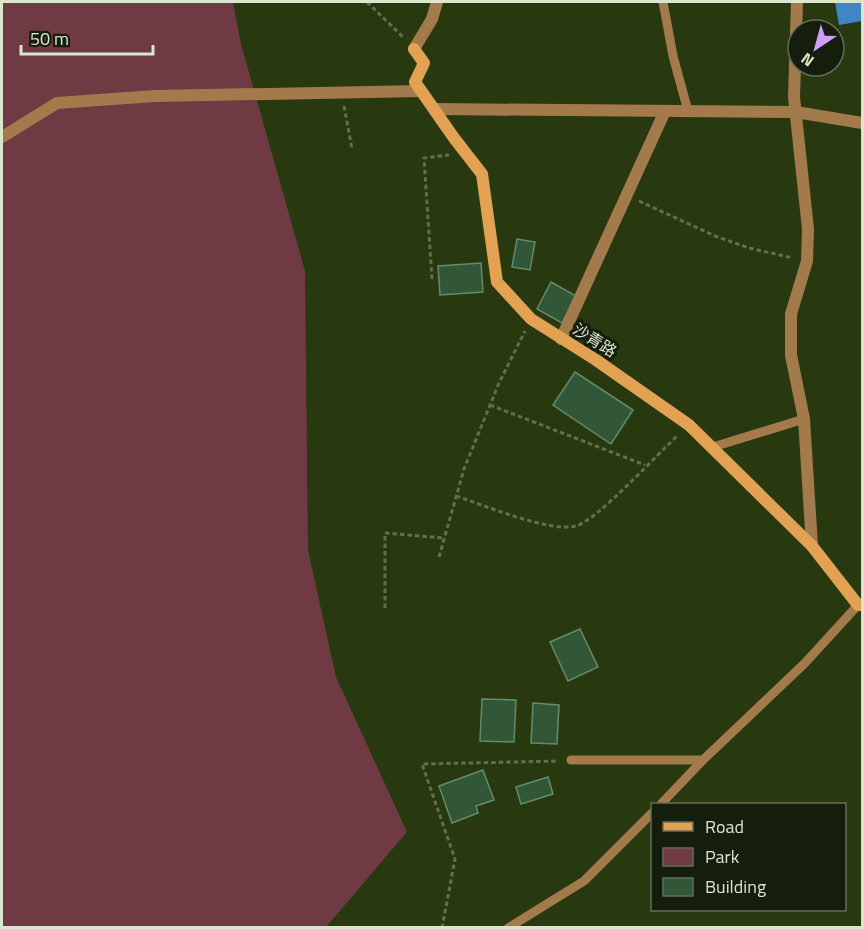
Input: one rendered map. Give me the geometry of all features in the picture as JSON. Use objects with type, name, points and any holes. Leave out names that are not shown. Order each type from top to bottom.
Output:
[{"type":"street","points":[[421,91],[415,82],[424,63],[414,49],[432,19],[437,2]]},
{"type":"street","points":[[797,2],[794,98],[808,229],[807,261],[790,314],[791,355],[804,419],[812,546]]},
{"type":"street","points":[[2,137],[57,103],[155,96],[421,91]]},
{"type":"street","name":"沙青路","points":[[421,91],[482,174],[497,282],[531,319],[651,396],[689,425],[812,546],[860,605]]},
{"type":"street","points":[[434,109],[796,112],[862,123]]},
{"type":"street","points":[[561,339],[665,111]]},
{"type":"lane","points":[[663,2],[673,56],[688,111]]},
{"type":"lane","points":[[713,447],[804,419]]},
{"type":"lane","points":[[662,803],[703,760],[805,663],[860,605]]},
{"type":"lane","points":[[571,760],[703,760]]},
{"type":"lane","points":[[508,927],[584,881],[651,814]]},
{"type":"path","points":[[367,2],[414,49]]},
{"type":"path","points":[[342,92],[352,149]]},
{"type":"path","points":[[432,279],[424,158],[466,153]]},
{"type":"path","points":[[627,195],[715,236],[749,248],[807,261]]},
{"type":"path","points":[[439,557],[464,469],[490,405],[531,319]]},
{"type":"path","points":[[490,405],[646,465]]},
{"type":"path","points":[[456,496],[542,524],[565,528],[577,526],[597,513],[689,425]]},
{"type":"path","points":[[386,609],[385,532],[444,538]]},
{"type":"path","points":[[442,927],[455,859],[422,764],[571,760]]},
{"type":"green space","points":[[2,2],[233,2],[241,44],[305,271],[308,550],[336,677],[407,832],[326,927],[2,928]]},
{"type":"water","points":[[835,2],[862,2],[862,21],[846,24],[846,18],[838,18]]},
{"type":"building","points":[[517,239],[535,242],[530,270],[512,267]]},
{"type":"building","points":[[481,263],[483,292],[440,295],[438,266]]},
{"type":"building","points":[[551,282],[576,296],[562,323],[537,309]]},
{"type":"building","points":[[575,372],[633,410],[611,444],[553,405]]},
{"type":"building","points":[[580,629],[598,667],[568,681],[550,642]]},
{"type":"building","points":[[482,699],[516,700],[514,742],[480,741]]},
{"type":"building","points":[[533,703],[559,705],[557,744],[531,743]]},
{"type":"building","points":[[483,770],[494,800],[476,806],[478,813],[452,823],[439,786]]},
{"type":"building","points":[[548,777],[553,794],[521,804],[516,787]]}]
